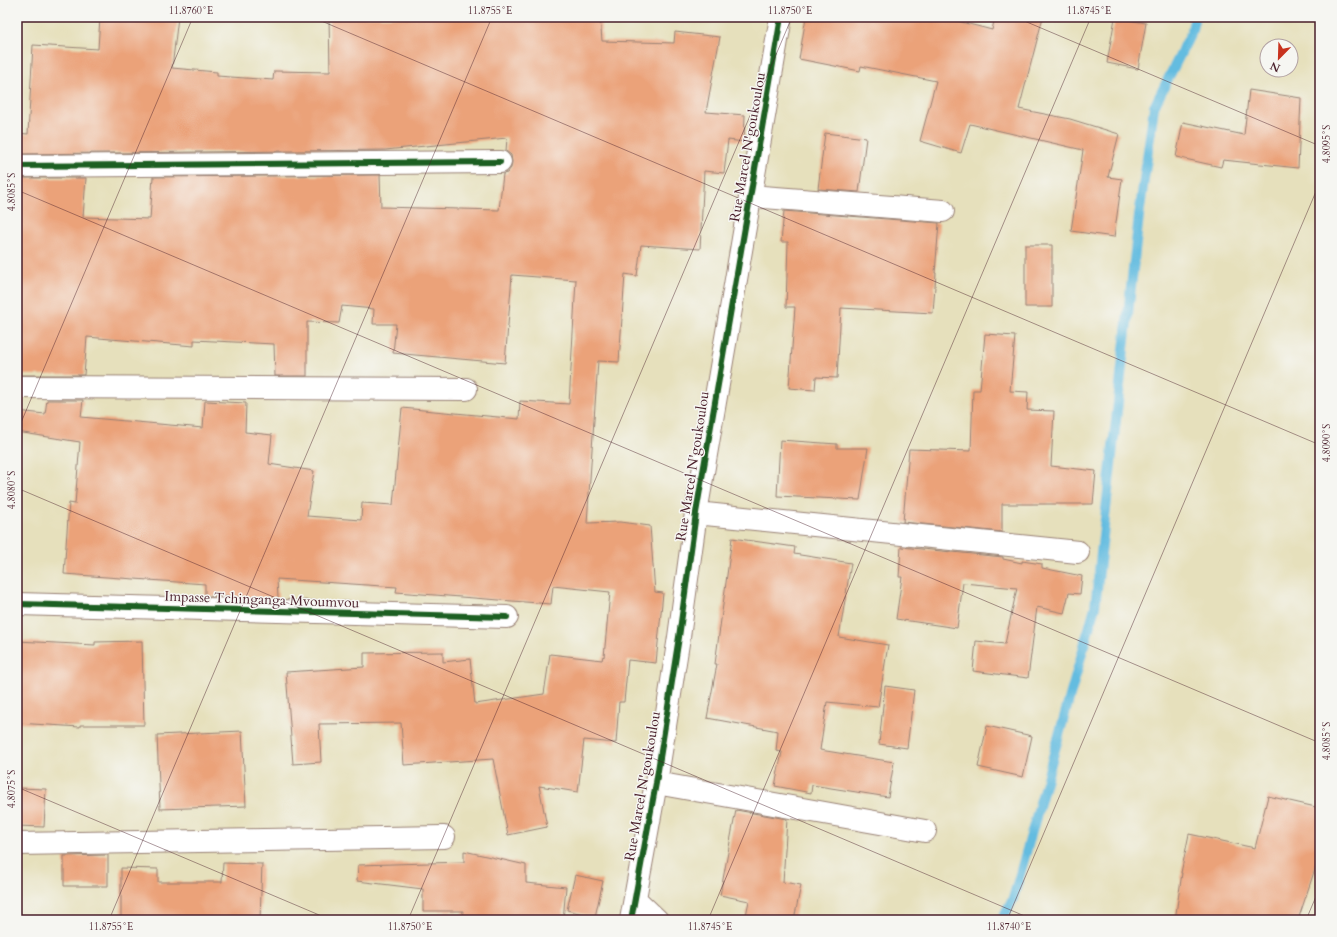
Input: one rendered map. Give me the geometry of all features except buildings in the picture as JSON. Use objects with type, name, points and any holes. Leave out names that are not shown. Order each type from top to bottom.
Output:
[{"type":"street","name":"Rue Marcel N'goukoulou","points":[[633,910],[656,783],[679,637],[696,513],[781,17]]},
{"type":"street","points":[[17,166],[500,162]]},
{"type":"street","points":[[751,196],[943,211]]},
{"type":"street","points":[[17,387],[466,389]]},
{"type":"street","points":[[696,513],[1078,552]]},
{"type":"street","name":"Impasse Tchinganga Mvoumvou","points":[[17,604],[507,618]]},
{"type":"street","points":[[656,783],[925,831]]},
{"type":"street","points":[[17,844],[444,837]]},
{"type":"street","points":[[633,910],[657,920]]},
{"type":"waterway","points":[[1002,920],[1013,899],[1095,607],[1139,216],[1154,107],[1191,33],[1195,17]]},
{"type":"cycle path","points":[[631,920],[656,783],[679,637],[696,513],[781,17]]},
{"type":"cycle path","points":[[17,166],[500,162]]},
{"type":"cycle path","points":[[17,604],[507,617]]}]
